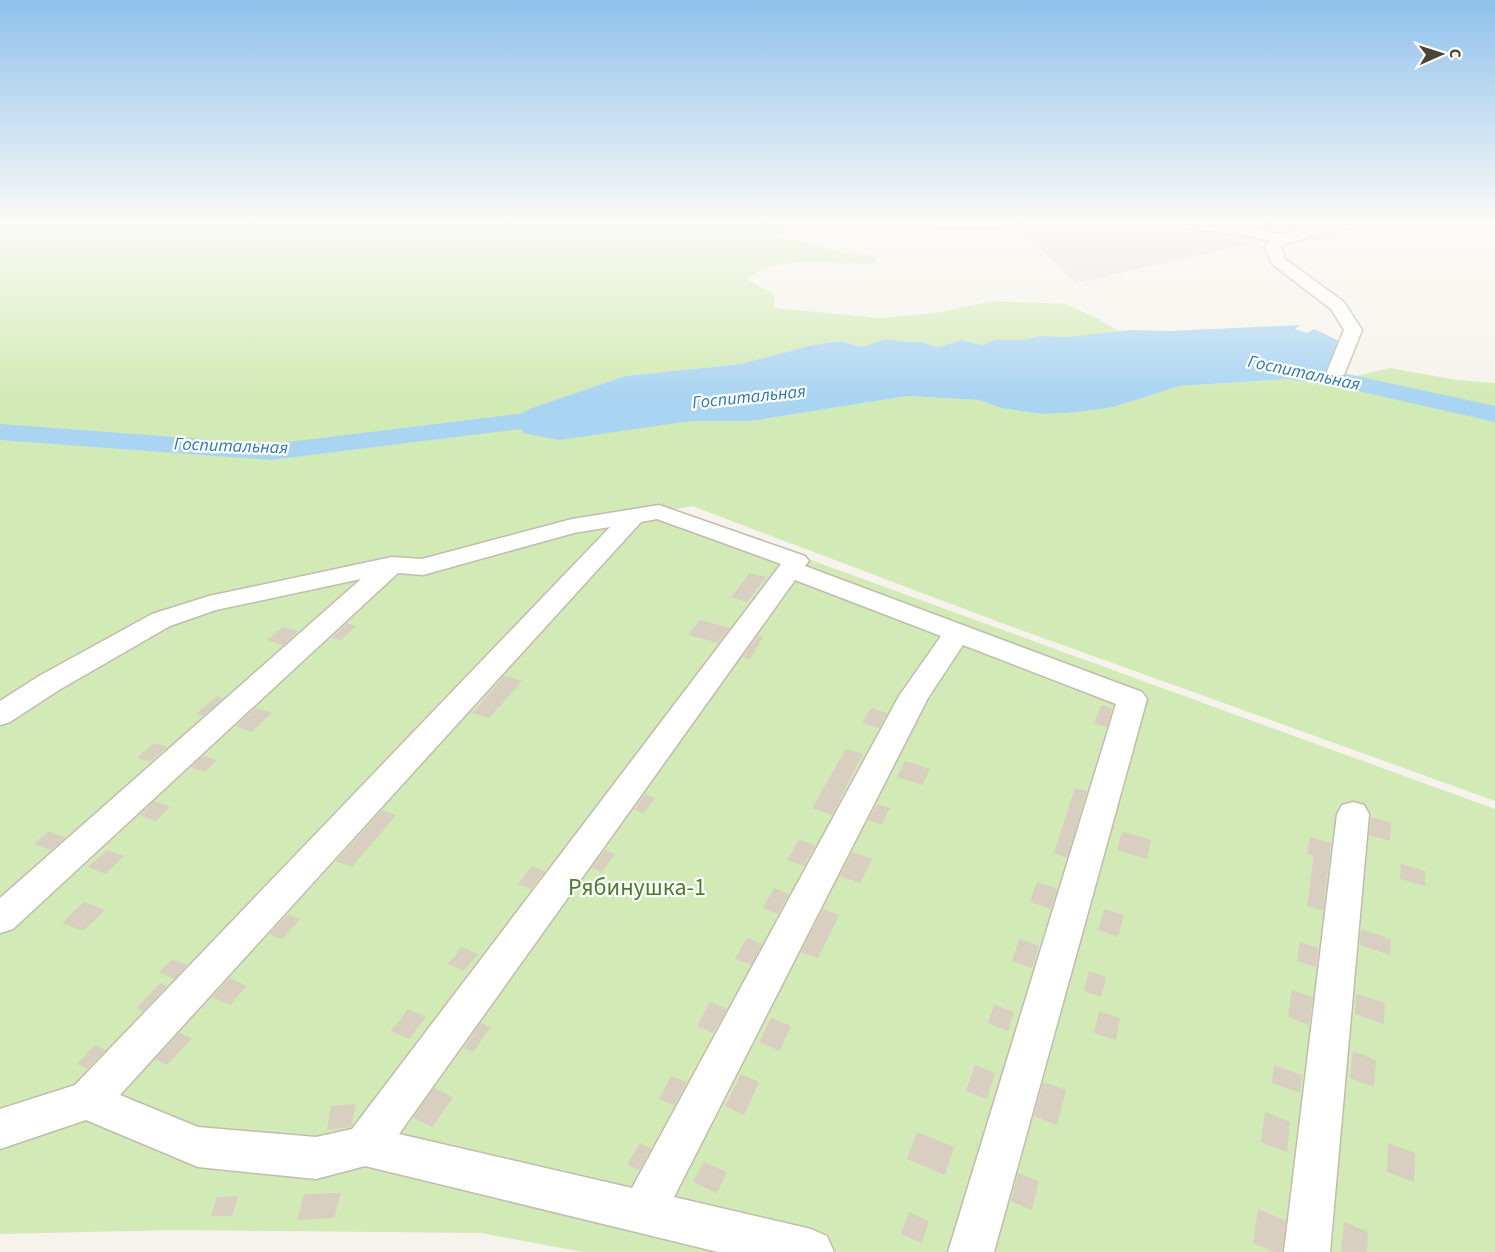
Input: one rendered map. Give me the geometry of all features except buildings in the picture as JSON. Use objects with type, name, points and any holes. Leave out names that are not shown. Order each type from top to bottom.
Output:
[{"type":"street","points":[[1308,281],[1338,306],[1353,330],[1337,371]]},
{"type":"street","points":[[0,715],[49,683],[161,620],[209,604],[393,564],[423,567],[572,526],[658,512],[796,561],[365,1146]]},
{"type":"street","points":[[0,1129],[88,1100],[633,517]]},
{"type":"street","points":[[0,919],[393,564]]},
{"type":"street","points":[[790,569],[1132,699],[970,1252]]},
{"type":"street","points":[[643,1212],[914,696],[957,633]]},
{"type":"street","points":[[1307,1252],[1353,814]]},
{"type":"street","points":[[88,1100],[132,1121],[198,1147],[316,1158],[365,1146],[811,1252]]},
{"type":"green space","name":"Рябинушка-1","points":[[0,281],[751,281],[774,294],[774,308],[879,318],[936,313],[993,301],[1065,304],[1095,317],[1120,332],[994,340],[983,345],[961,340],[938,347],[922,342],[885,339],[862,347],[840,341],[812,345],[741,364],[625,376],[529,409],[691,421],[751,421],[907,396],[979,400],[1001,408],[1042,414],[1113,407],[1180,386],[1288,379],[1321,384],[1390,368],[1457,380],[1495,383],[1495,801],[999,622],[692,506],[673,510],[1495,809],[1495,1252],[582,1252],[481,1233],[171,1230],[0,1234]]},
{"type":"water","points":[[1301,325],[1295,329],[1307,333],[1314,329],[1341,342],[1328,377],[1313,382],[1288,379],[1180,386],[1113,407],[1077,412],[1042,414],[1001,408],[979,400],[907,396],[751,421],[691,421],[559,440],[523,433],[518,417],[529,409],[625,376],[741,364],[812,345],[840,341],[862,347],[885,339],[922,342],[938,347],[961,340],[983,345],[994,340],[1021,340],[1041,336],[1069,337],[1130,330],[1170,331]]},
{"type":"waterway","name":"Госпитальная","points":[[1283,367],[1495,414]]},
{"type":"waterway","name":"Госпитальная","points":[[0,432],[271,452],[567,416]]}]
